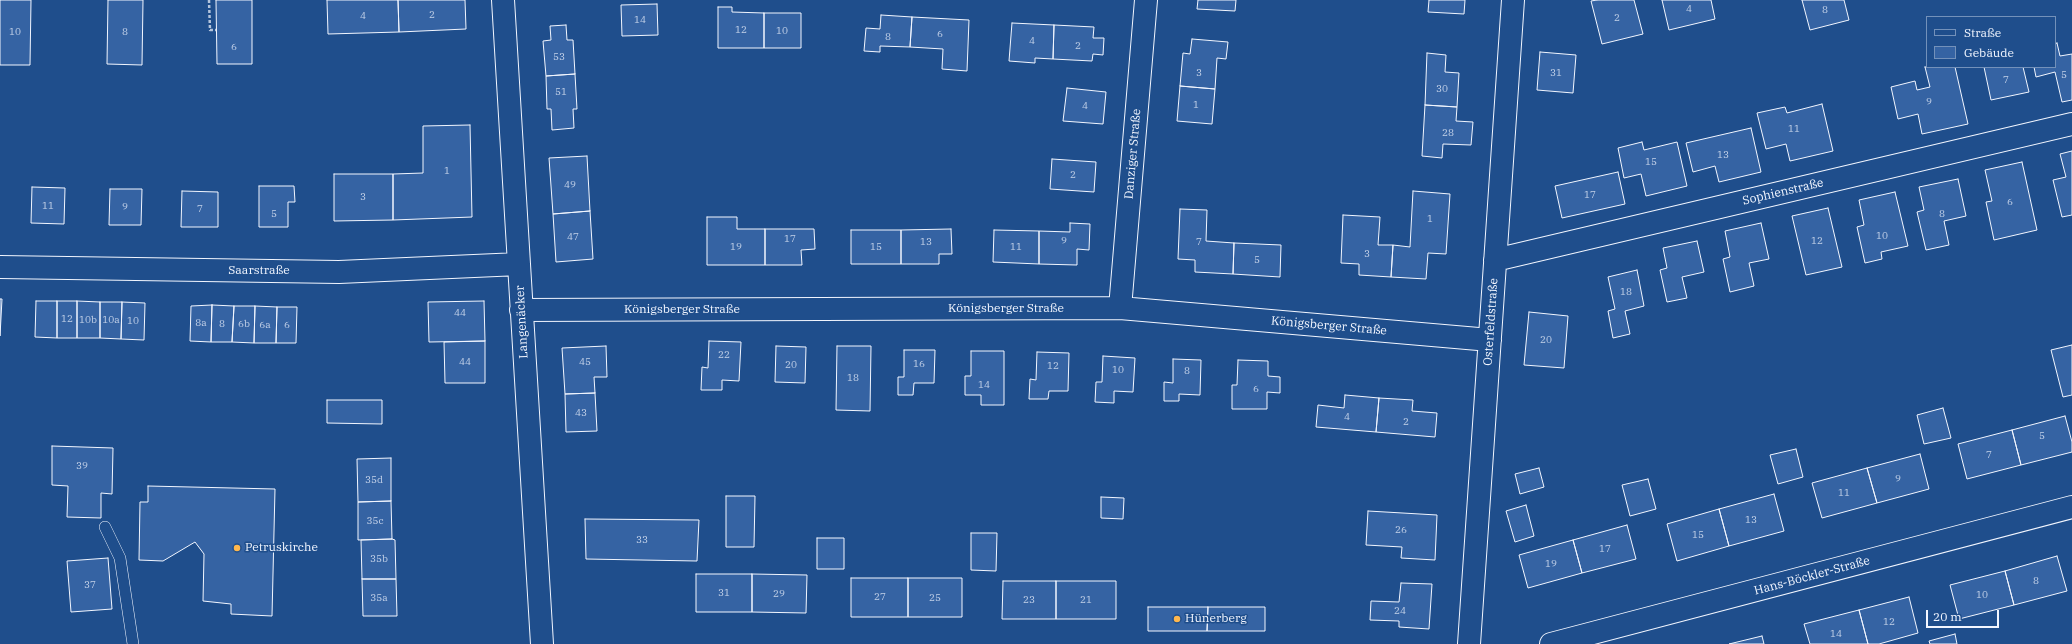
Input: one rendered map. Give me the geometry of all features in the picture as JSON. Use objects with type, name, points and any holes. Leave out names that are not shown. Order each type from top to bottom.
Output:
[{"type":"street","name":"Langenäcker","points":[[503,0],[542,644]]},
{"type":"street","name":"Danziger Straße","points":[[1120,308],[1146,0]]},
{"type":"street","name":"Osterfeldstraße","points":[[1469,644],[1513,0]]},
{"type":"street","name":"Sophienstraße","points":[[1495,260],[2072,124]]},
{"type":"street","name":"Saarstraße","points":[[0,267],[339,272],[519,264]]},
{"type":"street","name":"Königsberger Straße","points":[[521,310],[1120,308],[1490,340]]},
{"type":"street","name":"Hans-Böckler-Straße","points":[[1551,644],[2072,507]]},
{"type":"lane","points":[[105,527],[120,558],[133,644]]},
{"type":"path","points":[[209,0],[210,30],[216,30]]},
{"type":"building","points":[[0,0],[31,0],[30,65],[0,65]]},
{"type":"building","points":[[108,0],[143,0],[142,65],[107,64]]},
{"type":"building","points":[[216,0],[252,0],[252,64],[217,64]]},
{"type":"building","points":[[327,0],[398,0],[399,32],[328,34]]},
{"type":"building","points":[[398,0],[465,0],[466,29],[399,32]]},
{"type":"building","points":[[1198,0],[1236,0],[1235,11],[1197,9]]},
{"type":"building","points":[[1429,0],[1465,0],[1464,14],[1428,12]]},
{"type":"building","points":[[1634,0],[1643,34],[1602,44],[1591,1]]},
{"type":"building","points":[[1662,0],[1711,0],[1715,19],[1669,30]]},
{"type":"building","points":[[1802,0],[1844,0],[1849,20],[1810,30]]},
{"type":"building","points":[[657,4],[658,35],[622,36],[621,5]]},
{"type":"building","points":[[718,7],[732,7],[732,12],[764,13],[764,48],[718,48]]},
{"type":"building","points":[[764,13],[801,13],[801,48],[764,48]]},
{"type":"building","points":[[881,15],[912,17],[910,47],[880,46],[880,52],[864,51],[866,28],[880,29]]},
{"type":"building","points":[[912,17],[969,20],[967,71],[942,69],[943,49],[910,47]]},
{"type":"building","points":[[1012,23],[1054,25],[1053,59],[1035,58],[1035,63],[1009,61]]},
{"type":"building","points":[[566,25],[567,40],[573,40],[575,74],[546,76],[543,41],[551,40],[550,26]]},
{"type":"building","points":[[1054,25],[1094,27],[1093,38],[1104,38],[1103,55],[1093,54],[1092,61],[1053,59]]},
{"type":"building","points":[[1192,39],[1228,42],[1226,59],[1217,58],[1215,89],[1180,86],[1183,53],[1190,54]]},
{"type":"building","points":[[2056,44],[2060,56],[2072,54],[2072,100],[2062,102],[2055,72],[2036,77],[2034,68],[2056,68]]},
{"type":"building","points":[[1540,52],[1576,55],[1573,93],[1537,90]]},
{"type":"building","points":[[1427,53],[1446,55],[1445,72],[1459,73],[1457,107],[1425,105]]},
{"type":"building","points":[[1925,67],[1955,68],[1968,124],[1922,134],[1918,114],[1898,119],[1891,87],[1915,81],[1917,90],[1930,87]]},
{"type":"building","points":[[1984,68],[2023,68],[2029,92],[1991,100]]},
{"type":"building","points":[[575,74],[577,109],[573,109],[574,128],[552,130],[551,109],[547,109],[546,76]]},
{"type":"building","points":[[1180,86],[1215,89],[1212,124],[1177,121]]},
{"type":"building","points":[[1067,88],[1106,92],[1103,124],[1063,121]]},
{"type":"building","points":[[1822,104],[1833,151],[1790,161],[1786,144],[1766,149],[1757,113],[1785,107],[1787,113]]},
{"type":"building","points":[[1425,105],[1457,107],[1456,121],[1473,122],[1471,145],[1443,144],[1442,158],[1422,156]]},
{"type":"building","points":[[470,125],[472,217],[393,220],[393,174],[423,173],[423,126]]},
{"type":"building","points":[[1751,128],[1761,172],[1719,182],[1715,166],[1693,172],[1686,143]]},
{"type":"building","points":[[1642,142],[1644,150],[1677,142],[1687,186],[1646,196],[1641,174],[1624,178],[1618,148]]},
{"type":"building","points":[[2072,151],[2072,215],[2062,217],[2053,180],[2066,177],[2060,154]]},
{"type":"building","points":[[587,156],[590,211],[553,214],[549,158]]},
{"type":"building","points":[[1052,159],[1096,162],[1094,192],[1050,189]]},
{"type":"building","points":[[2022,162],[2037,230],[1994,240],[1986,202],[1992,201],[1985,170]]},
{"type":"building","points":[[1618,172],[1625,204],[1562,218],[1555,186]]},
{"type":"building","points":[[334,174],[393,174],[393,220],[334,221]]},
{"type":"building","points":[[1958,179],[1966,216],[1944,221],[1949,245],[1926,250],[1917,212],[1924,210],[1919,187]]},
{"type":"building","points":[[259,186],[294,186],[295,202],[288,202],[288,227],[259,227]]},
{"type":"building","points":[[32,187],[65,188],[64,224],[31,223]]},
{"type":"building","points":[[110,189],[142,189],[141,225],[109,225]]},
{"type":"building","points":[[182,191],[218,192],[218,227],[181,227]]},
{"type":"building","points":[[1413,191],[1450,194],[1446,254],[1428,253],[1426,279],[1391,277],[1393,245],[1410,247]]},
{"type":"building","points":[[1895,192],[1908,246],[1881,252],[1882,259],[1865,263],[1857,227],[1864,225],[1859,200]]},
{"type":"building","points":[[1828,208],[1842,267],[1806,275],[1792,216]]},
{"type":"building","points":[[1180,209],[1207,210],[1206,241],[1234,243],[1233,274],[1195,272],[1195,260],[1178,259]]},
{"type":"building","points":[[590,211],[593,259],[556,262],[553,214]]},
{"type":"building","points":[[1343,215],[1380,217],[1378,245],[1393,245],[1391,277],[1359,275],[1359,264],[1341,263]]},
{"type":"building","points":[[707,217],[737,217],[737,229],[765,229],[765,265],[707,265]]},
{"type":"building","points":[[1070,223],[1090,224],[1089,250],[1077,249],[1077,265],[1039,264],[1039,231],[1070,232]]},
{"type":"building","points":[[1761,223],[1769,259],[1749,263],[1754,286],[1730,292],[1723,259],[1730,257],[1725,231]]},
{"type":"building","points":[[765,229],[814,229],[815,249],[801,250],[802,265],[765,265]]},
{"type":"building","points":[[951,229],[952,254],[939,254],[939,264],[901,264],[901,230]]},
{"type":"building","points":[[851,230],[901,230],[901,264],[851,264]]},
{"type":"building","points":[[994,230],[1039,231],[1039,264],[993,262]]},
{"type":"building","points":[[1697,241],[1704,272],[1682,277],[1687,298],[1667,302],[1660,270],[1667,268],[1663,248]]},
{"type":"building","points":[[1234,243],[1281,245],[1280,277],[1233,274]]},
{"type":"building","points":[[1637,270],[1644,306],[1625,311],[1630,334],[1613,338],[1608,311],[1615,309],[1608,277]]},
{"type":"building","points":[[0,299],[2,299],[0,336]]},
{"type":"building","points":[[36,301],[57,301],[57,338],[35,337]]},
{"type":"building","points":[[57,301],[77,301],[77,338],[57,338]]},
{"type":"building","points":[[77,301],[100,302],[100,338],[77,338]]},
{"type":"building","points":[[484,301],[485,341],[429,342],[428,302]]},
{"type":"building","points":[[100,302],[122,302],[121,339],[100,338]]},
{"type":"building","points":[[122,302],[145,303],[144,340],[121,339]]},
{"type":"building","points":[[212,305],[234,306],[232,342],[211,342]]},
{"type":"building","points":[[212,305],[211,342],[190,341],[191,306]]},
{"type":"building","points":[[234,306],[255,306],[254,343],[232,342]]},
{"type":"building","points":[[255,306],[277,307],[276,343],[254,343]]},
{"type":"building","points":[[277,307],[297,307],[296,343],[276,343]]},
{"type":"building","points":[[1529,312],[1568,316],[1564,368],[1524,365]]},
{"type":"building","points":[[485,341],[485,383],[445,383],[444,342]]},
{"type":"building","points":[[709,341],[741,342],[739,381],[722,380],[722,390],[701,390],[702,367],[708,368]]},
{"type":"building","points":[[2072,345],[2072,395],[2063,397],[2051,350]]},
{"type":"building","points":[[606,346],[607,377],[594,377],[595,393],[565,394],[562,348]]},
{"type":"building","points":[[776,346],[806,347],[805,383],[775,382]]},
{"type":"building","points":[[837,346],[871,346],[870,411],[836,410]]},
{"type":"building","points":[[904,350],[935,350],[934,383],[914,383],[913,395],[898,395],[898,377],[904,377]]},
{"type":"building","points":[[971,351],[1004,351],[1004,405],[981,405],[981,395],[965,395],[965,376],[971,376]]},
{"type":"building","points":[[1037,352],[1069,353],[1068,391],[1049,391],[1048,399],[1029,399],[1030,379],[1036,380]]},
{"type":"building","points":[[1103,356],[1135,358],[1133,392],[1114,391],[1114,403],[1095,402],[1096,382],[1102,382]]},
{"type":"building","points":[[1173,359],[1201,360],[1200,395],[1179,394],[1179,401],[1164,401],[1164,382],[1173,383]]},
{"type":"building","points":[[1238,360],[1268,361],[1268,376],[1280,377],[1280,393],[1267,392],[1267,409],[1232,409],[1232,385],[1237,385]]},
{"type":"building","points":[[595,393],[597,431],[566,432],[565,394]]},
{"type":"building","points":[[1345,395],[1379,398],[1376,432],[1316,427],[1318,405],[1344,408]]},
{"type":"building","points":[[1379,398],[1413,400],[1412,411],[1437,413],[1435,437],[1376,432]]},
{"type":"building","points":[[327,400],[382,400],[382,424],[327,423]]},
{"type":"building","points":[[1943,408],[1951,438],[1924,444],[1917,415]]},
{"type":"building","points":[[2065,416],[2072,442],[2072,452],[2021,465],[2012,430]]},
{"type":"building","points":[[2012,430],[2021,465],[1967,479],[1958,444]]},
{"type":"building","points":[[52,446],[113,448],[112,494],[101,493],[101,518],[67,517],[68,486],[52,485]]},
{"type":"building","points":[[1796,449],[1803,477],[1778,484],[1770,455]]},
{"type":"building","points":[[1920,454],[1929,489],[1877,503],[1867,468]]},
{"type":"building","points":[[391,458],[391,501],[358,502],[357,459]]},
{"type":"building","points":[[1539,468],[1544,487],[1520,494],[1515,474]]},
{"type":"building","points":[[1867,468],[1877,503],[1822,518],[1812,483]]},
{"type":"building","points":[[1648,479],[1656,509],[1630,516],[1622,485]]},
{"type":"building","name":"Petruskirche","points":[[148,486],[275,489],[272,616],[231,614],[231,604],[203,601],[204,554],[195,542],[163,561],[139,560],[140,502],[148,502]]},
{"type":"building","points":[[1774,494],[1784,531],[1729,546],[1719,509]]},
{"type":"building","points":[[726,496],[755,496],[754,547],[726,547]]},
{"type":"building","points":[[1101,497],[1124,498],[1123,519],[1101,518]]},
{"type":"building","points":[[391,501],[392,539],[358,540],[358,502]]},
{"type":"building","points":[[1526,505],[1534,536],[1515,542],[1506,511]]},
{"type":"building","points":[[1719,509],[1729,546],[1677,561],[1667,524]]},
{"type":"building","points":[[1368,511],[1437,515],[1435,560],[1401,558],[1402,547],[1366,545]]},
{"type":"building","points":[[585,519],[699,520],[697,561],[586,559]]},
{"type":"building","points":[[1627,525],[1636,559],[1582,573],[1573,540]]},
{"type":"building","points":[[971,533],[997,533],[996,571],[971,570]]},
{"type":"building","points":[[817,538],[844,538],[844,569],[817,569]]},
{"type":"building","points":[[361,540],[395,540],[396,579],[362,579]]},
{"type":"building","points":[[1573,540],[1582,573],[1528,588],[1519,555]]},
{"type":"building","points":[[2057,556],[2067,591],[2014,605],[2005,571]]},
{"type":"building","points":[[108,558],[112,609],[71,612],[67,561]]},
{"type":"building","points":[[2005,571],[2014,605],[1959,619],[1950,585]]},
{"type":"building","points":[[696,574],[752,574],[752,612],[696,612]]},
{"type":"building","points":[[752,574],[807,575],[806,613],[752,612]]},
{"type":"building","points":[[851,578],[908,578],[908,617],[851,617]]},
{"type":"building","points":[[908,578],[962,578],[962,617],[908,617]]},
{"type":"building","points":[[362,579],[396,579],[397,616],[363,616]]},
{"type":"building","points":[[1003,581],[1056,581],[1056,619],[1002,619]]},
{"type":"building","points":[[1056,581],[1116,581],[1116,619],[1056,619]]},
{"type":"building","points":[[1401,583],[1432,584],[1429,629],[1399,627],[1399,621],[1370,620],[1371,601],[1399,602]]},
{"type":"building","points":[[1909,597],[1918,633],[1879,644],[1868,644],[1859,610]]},
{"type":"building","points":[[1148,607],[1208,607],[1207,631],[1148,631]]},
{"type":"building","points":[[1208,607],[1265,607],[1265,631],[1207,631]]},
{"type":"building","points":[[1859,610],[1868,644],[1810,644],[1804,624]]},
{"type":"building","points":[[1955,634],[1957,644],[1930,644],[1929,641]]},
{"type":"building","points":[[1762,636],[1764,644],[1729,644]]},
{"type":"place","name":"Petruskirche","points":[[237,548]]},
{"type":"place","name":"Hünerberg","points":[[1177,619]]}]
